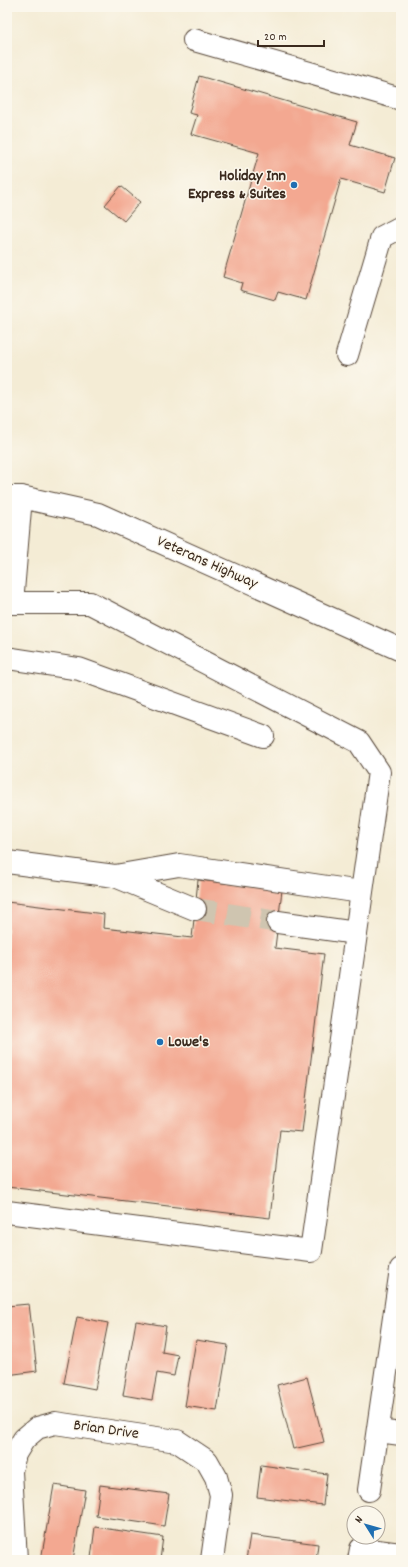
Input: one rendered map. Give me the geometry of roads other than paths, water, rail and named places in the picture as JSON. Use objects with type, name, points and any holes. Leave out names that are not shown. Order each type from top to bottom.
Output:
[{"type":"street","points":[[194,40],[401,99]]},
{"type":"street","points":[[347,354],[382,237],[401,227]]},
{"type":"street","points":[[7,1212],[311,1251],[378,772],[359,742],[90,604],[9,603],[14,497]]},
{"type":"street","name":"Veterans Highway","points":[[14,497],[98,514],[401,650]]},
{"type":"street","points":[[7,658],[80,669],[263,736]]},
{"type":"street","points":[[7,862],[115,876],[195,909]]},
{"type":"street","points":[[115,876],[179,865],[361,892]]},
{"type":"street","points":[[278,922],[356,933]]},
{"type":"street","points":[[369,1490],[401,1269]]},
{"type":"street","name":"Brian Drive","points":[[16,1560],[10,1471],[15,1454],[24,1439],[37,1428],[55,1423],[177,1441],[207,1461],[216,1477],[221,1495],[212,1560]]},
{"type":"street","points":[[378,1431],[401,1434]]},
{"type":"street","points":[[360,1555],[401,1554]]},
{"type":"tunnel","points":[[195,909],[278,922]]},
{"type":"place","name":"Holiday Inn Express & Suites","points":[[294,185]]},
{"type":"place","name":"Lowe's","points":[[160,1042]]}]
